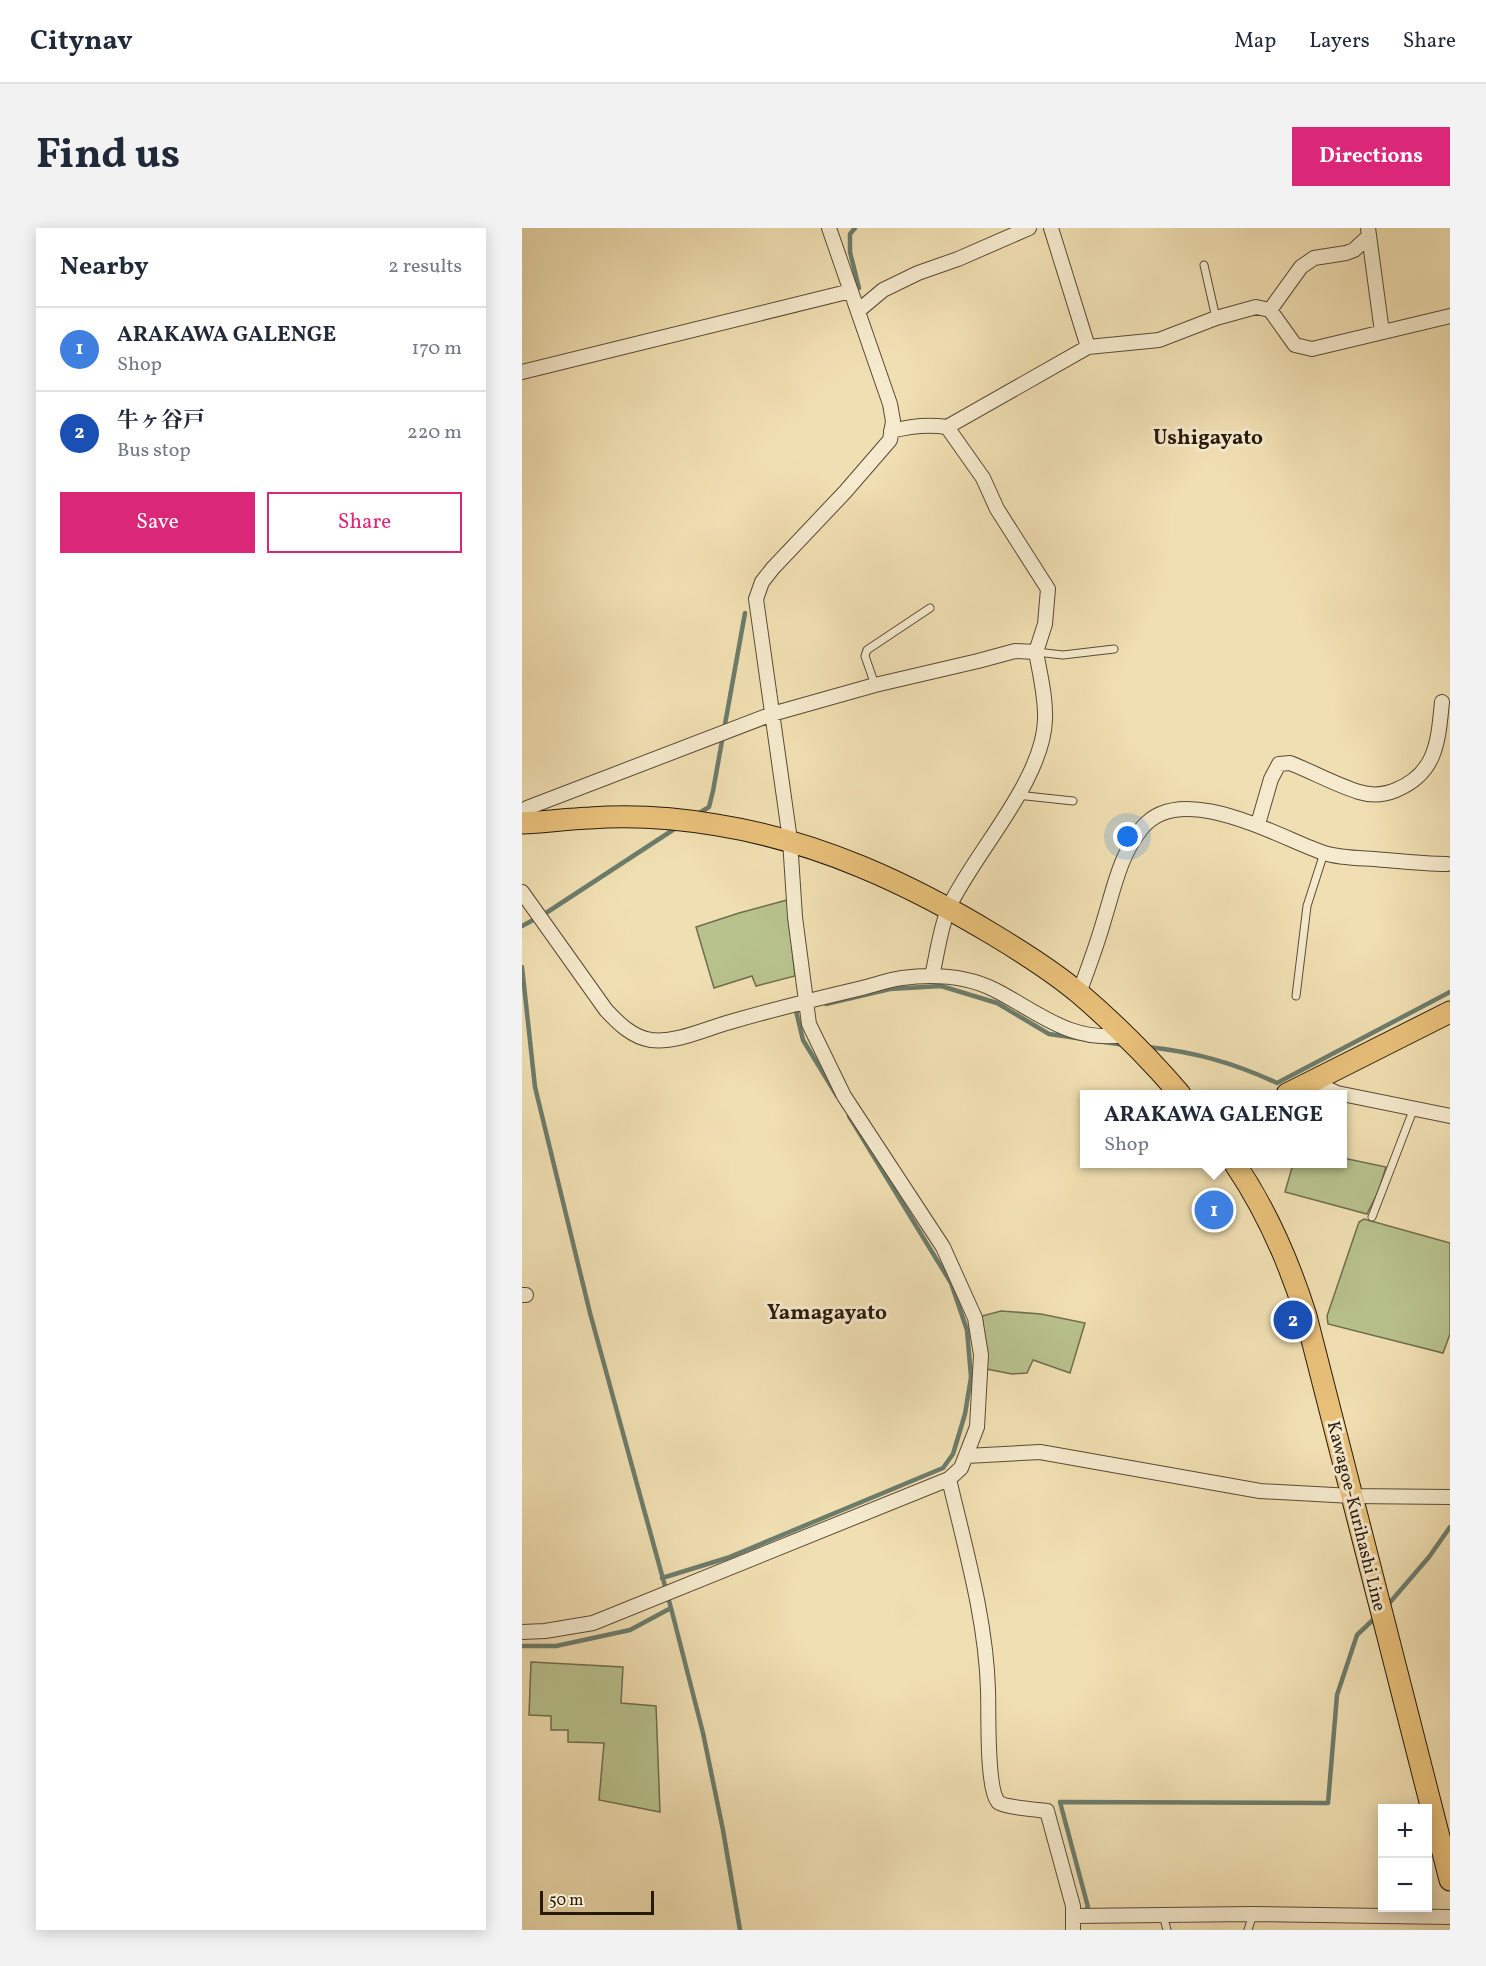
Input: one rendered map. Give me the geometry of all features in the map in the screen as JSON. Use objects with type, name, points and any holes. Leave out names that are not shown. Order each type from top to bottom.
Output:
[{"type":"main road","points":[[522,823],[591,817],[641,818],[716,825],[790,840],[829,852],[949,908],[1026,955],[1079,993],[1125,1035],[1175,1090]]},
{"type":"main road","points":[[1296,1090],[1450,1012]]},
{"type":"main road","name":"Kawagoe-Kurihashi Line","points":[[1238,1168],[1261,1205],[1294,1278],[1306,1316],[1450,1880]]},
{"type":"street","points":[[522,1632],[545,1631],[593,1623],[949,1479],[961,1468],[977,1427],[981,1388],[981,1355],[975,1318],[943,1247],[844,1096],[809,1024],[805,1000],[795,916],[790,840],[756,599],[762,582],[890,440],[893,421],[890,404],[829,228]]},
{"type":"street","points":[[858,311],[883,291],[918,273],[958,259],[1029,228]]},
{"type":"street","points":[[1051,228],[1088,347]]},
{"type":"street","points":[[1270,310],[1301,267],[1314,258],[1354,250],[1368,233]]},
{"type":"street","points":[[1368,233],[1382,332]]},
{"type":"street","points":[[522,372],[851,291]]},
{"type":"street","points":[[891,431],[910,426],[933,425],[947,428],[1088,347],[1159,340],[1216,318],[1256,307],[1270,310],[1295,345],[1312,349],[1450,316]]},
{"type":"street","points":[[932,976],[949,908],[1037,758],[1045,720],[1036,652],[1045,624],[1048,589],[997,509],[983,478],[947,428]]},
{"type":"street","points":[[522,813],[527,808],[772,714],[875,685],[1015,651],[1036,652]]},
{"type":"street","points":[[1258,824],[1271,779],[1280,764],[1290,763],[1361,793],[1383,795],[1421,776],[1433,758],[1444,732],[1442,702]]},
{"type":"street","points":[[1079,993],[1104,922],[1118,872],[1128,850],[1143,826],[1162,813],[1186,809],[1212,812],[1258,824],[1324,853],[1347,857],[1447,864]]},
{"type":"street","points":[[522,892],[606,1010],[621,1026],[648,1040],[684,1037],[805,1000],[900,978],[932,976],[962,978],[994,989],[1054,1025],[1078,1034],[1107,1038],[1125,1035]]},
{"type":"street","points":[[1311,1081],[1330,1090]]},
{"type":"street","points":[[1347,1095],[1450,1116]]},
{"type":"street","points":[[966,1456],[1040,1452],[1260,1491],[1352,1496],[1450,1497]]},
{"type":"street","points":[[949,1479],[980,1619],[988,1688],[990,1781],[998,1802],[1005,1807],[1024,1807],[1047,1811],[1073,1906],[1073,1930]]},
{"type":"street","points":[[1073,1916],[1253,1914],[1450,1917]]},
{"type":"lane","points":[[1204,266],[1216,318]]},
{"type":"lane","points":[[875,685],[865,656],[867,650],[930,608]]},
{"type":"lane","points":[[1036,652],[1063,655],[1114,649]]},
{"type":"lane","points":[[1017,795],[1073,801]]},
{"type":"lane","points":[[1296,996],[1307,906],[1324,853]]},
{"type":"lane","points":[[1371,1218],[1414,1108]]},
{"type":"lane","points":[[1248,1930],[1253,1914]]},
{"type":"lane","points":[[1163,1916],[1167,1930]]},
{"type":"green space","points":[[787,900],[795,976],[756,986],[752,976],[714,988],[696,927]]},
{"type":"green space","points":[[1347,1159],[1386,1167],[1378,1192],[1367,1214],[1285,1192],[1292,1168],[1347,1168]]},
{"type":"green space","points":[[1364,1219],[1450,1243],[1450,1334],[1443,1353],[1328,1324],[1327,1316],[1359,1222]]},
{"type":"green space","points":[[1001,1311],[1041,1314],[1085,1323],[1070,1373],[1033,1360],[1027,1373],[1012,1374],[987,1369],[982,1316]]},
{"type":"green space","points":[[531,1662],[623,1667],[621,1703],[656,1706],[660,1812],[599,1800],[604,1743],[568,1742],[568,1730],[551,1730],[551,1716],[529,1715]]},
{"type":"waterway","points":[[855,228],[850,234],[850,252],[859,288]]},
{"type":"waterway","points":[[696,815],[709,807],[713,791],[745,613]]},
{"type":"waterway","points":[[522,926],[546,913],[679,826]]},
{"type":"waterway","points":[[522,967],[535,1087],[590,1313],[703,1733],[740,1930]]},
{"type":"waterway","points":[[826,1004],[890,989],[941,986],[997,1003],[1049,1034],[1125,1045]]},
{"type":"waterway","points":[[1148,1047],[1214,1059],[1277,1083],[1450,992]]},
{"type":"waterway","points":[[800,1010],[796,1011],[803,1040],[837,1096]]},
{"type":"waterway","points":[[662,1578],[727,1558],[943,1468],[953,1454],[965,1414],[971,1377],[967,1330],[951,1283],[849,1116]]},
{"type":"waterway","points":[[1386,1607],[1429,1557],[1450,1527]]},
{"type":"waterway","points":[[522,1646],[556,1646],[630,1630],[671,1608]]},
{"type":"waterway","points":[[1082,1914],[1088,1907],[1060,1802],[1328,1803],[1337,1695],[1357,1635],[1376,1617]]},
{"type":"place","name":"ARAKAWA GALENGE","points":[[1214,1210]]},
{"type":"place","name":"牛ヶ谷戸","points":[[1293,1320]]},
{"type":"district","name":"Ushigayato","points":[[1208,437]]},
{"type":"district","name":"Yamagayato","points":[[827,1312]]}]
